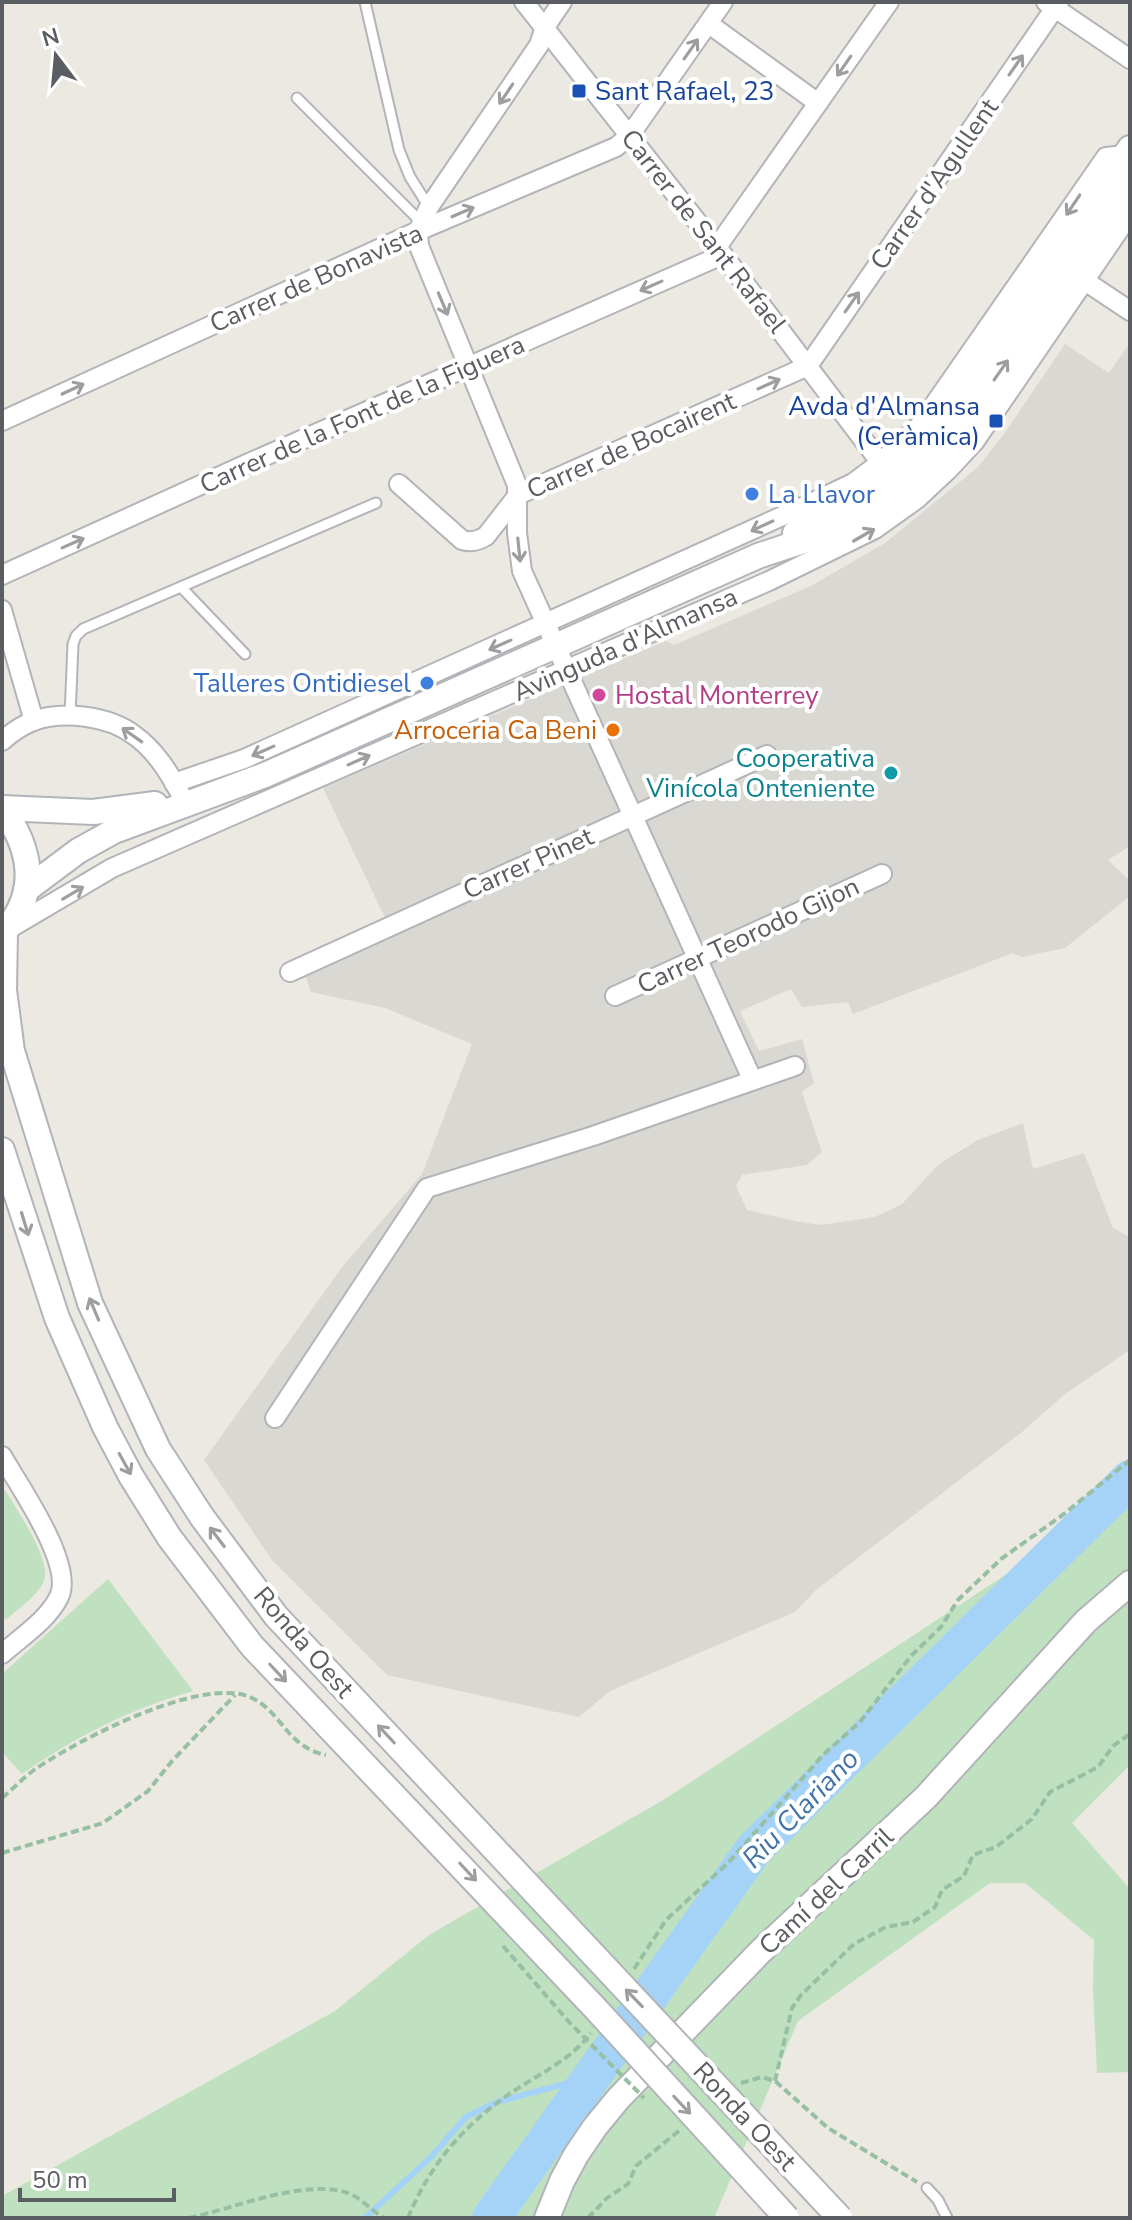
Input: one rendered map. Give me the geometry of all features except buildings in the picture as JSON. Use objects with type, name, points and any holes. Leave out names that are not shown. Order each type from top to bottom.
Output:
[{"type":"main road","name":"Avinguda d'Almansa","points":[[2,808],[93,812],[184,795],[265,775],[550,636],[764,553],[818,536],[859,517],[915,477],[960,430],[1077,276],[1125,164]]},
{"type":"main road","name":"Avinguda d'Almansa","points":[[764,553],[884,468],[945,418],[1125,164]]},
{"type":"main road","name":"Avinguda d'Almansa","points":[[26,890],[97,839],[184,795]]},
{"type":"main road","points":[[2,808],[19,832],[28,860],[26,890],[18,912],[3,933]]},
{"type":"main road","name":"Ronda Oest","points":[[3,933],[4,990],[12,1051],[90,1303],[151,1435],[202,1517],[276,1616],[840,2218]]},
{"type":"main road","name":"Ronda Oest","points":[[2,1150],[57,1318],[105,1427],[169,1537],[252,1646],[595,2008],[787,2218]]},
{"type":"main road","name":"Camí del Carril","points":[[547,2218],[576,2155],[618,2099],[760,1952],[926,1797],[1086,1621],[1130,1583]]},
{"type":"street","name":"Carrer de Sant Rafael","points":[[524,2],[720,251],[884,468]]},
{"type":"street","points":[[562,2],[545,27],[539,45],[422,220],[422,255],[514,477],[518,495],[522,571],[752,1079]]},
{"type":"street","points":[[630,135],[723,2]]},
{"type":"street","points":[[720,251],[889,2]]},
{"type":"street","points":[[1053,4],[1130,59]]},
{"type":"street","name":"Carrer d'Agullent","points":[[808,366],[1053,4]]},
{"type":"street","points":[[709,24],[818,103]]},
{"type":"street","name":"Carrer de Bonavista","points":[[2,421],[422,220],[616,147],[630,135]]},
{"type":"street","name":"Avinguda d'Almansa","points":[[3,933],[112,868],[769,581],[875,529],[933,484],[975,441],[1077,276],[1130,214]]},
{"type":"street","name":"Carrer de la Font de la Figuera","points":[[2,575],[469,367],[720,251]]},
{"type":"street","points":[[1077,276],[1130,311]]},
{"type":"street","name":"Carrer de Bocairent","points":[[399,484],[462,540],[469,542],[486,536],[518,495],[808,366]]},
{"type":"street","points":[[884,468],[906,473],[921,460],[937,454],[963,454]]},
{"type":"street","points":[[933,484],[938,468],[937,454]]},
{"type":"street","name":"Avinguda d'Almansa","points":[[550,636],[884,468]]},
{"type":"street","points":[[764,553],[769,581]]},
{"type":"street","points":[[2,610],[34,721]]},
{"type":"street","points":[[2,741],[34,721],[70,716],[111,723],[134,735],[158,758],[184,795]]},
{"type":"street","name":"Carrer Pinet","points":[[290,972],[767,755]]},
{"type":"street","name":"Carrer Teorodo Gijon","points":[[615,996],[882,874]]},
{"type":"street","points":[[275,1418],[427,1188],[593,1136],[795,1066]]},
{"type":"street","points":[[2,1456],[50,1542],[62,1573],[60,1596],[48,1614],[2,1654]]},
{"type":"lane","points":[[365,2],[399,150],[422,220]]},
{"type":"lane","points":[[297,98],[422,220]]},
{"type":"lane","points":[[70,716],[73,652],[76,636],[83,629],[376,503]]},
{"type":"lane","points":[[181,587],[245,654]]},
{"type":"lane","points":[[927,2188],[938,2200],[947,2218]]},
{"type":"path","points":[[632,1971],[666,1920],[729,1862],[823,1755],[860,1722],[911,1656],[941,1627],[958,1600],[1001,1559],[1064,1514],[1130,1460]]},
{"type":"path","points":[[2,1798],[33,1771],[100,1730],[178,1701],[223,1693],[249,1697],[294,1741],[310,1752],[330,1756]]},
{"type":"path","points":[[2,1853],[103,1823],[148,1791],[235,1695]]},
{"type":"path","points":[[927,2188],[828,2128],[775,2081],[792,2008],[801,1995],[854,1944],[886,1927],[913,1922],[935,1907],[942,1890],[964,1876],[973,1855],[996,1847],[1032,1819],[1050,1792],[1098,1767],[1113,1746],[1130,1734]]},
{"type":"path","points":[[496,1939],[569,2022],[652,2107]]},
{"type":"path","points":[[408,2218],[420,2188],[449,2147],[497,2102],[549,2070],[588,2037],[597,2024]]},
{"type":"path","points":[[672,2128],[682,2139]]},
{"type":"path","points":[[588,2218],[607,2198],[628,2184],[636,2166]]},
{"type":"path","points":[[189,2218],[256,2198],[310,2190],[347,2193],[384,2218]]},
{"type":"shaded area","points":[[1130,343],[1130,846],[1108,860],[1129,880],[1130,896],[1065,948],[1022,957],[1013,953],[853,1014],[848,1002],[802,1007],[791,989],[740,1011],[759,1051],[802,1039],[814,1083],[802,1092],[822,1152],[807,1165],[742,1175],[736,1186],[747,1210],[795,1221],[821,1225],[875,1217],[902,1204],[939,1164],[978,1140],[1023,1123],[1033,1169],[1084,1153],[1113,1228],[1130,1237],[1130,1350],[1065,1394],[1022,1432],[816,1590],[795,1612],[610,1691],[579,1717],[387,1675],[272,1560],[204,1460],[343,1266],[422,1174],[472,1044],[385,1008],[311,992],[299,957],[386,920],[323,788],[666,641],[674,645],[811,586],[885,543],[978,467],[1065,344],[1109,373]]},
{"type":"green space","points":[[1130,1475],[1130,1765],[1072,1823],[1130,1889],[1130,2072],[1097,2073],[1094,1940],[1025,1883],[990,1883],[798,2021],[714,2218],[2,2218],[2,2196],[335,2011],[429,1935],[665,1799],[1046,1548]]},
{"type":"green space","points":[[5,1490],[33,1536],[45,1574],[36,1593],[6,1620],[2,1615],[2,1493]]},
{"type":"green space","points":[[108,1579],[193,1691],[147,1706],[104,1725],[22,1774],[2,1752],[2,1674]]},
{"type":"waterway","name":"Riu Clariano","points":[[491,2218],[754,1849],[1130,1479]]},
{"type":"waterway","points":[[365,2218],[430,2158],[466,2117],[497,2102],[591,2077]]},
{"type":"place","name":"Sant Rafael, 23","points":[[579,91]]},
{"type":"place","name":"Avda d'Almansa (Ceràmica)","points":[[996,421]]},
{"type":"place","name":"La Llavor","points":[[752,494]]},
{"type":"place","name":"Talleres Ontidiesel","points":[[427,683]]},
{"type":"place","name":"Hostal Monterrey","points":[[599,695]]},
{"type":"place","name":"Arroceria Ca Beni","points":[[613,730]]},
{"type":"place","name":"Cooperativa Vinícola Onteniente","points":[[891,773]]}]
